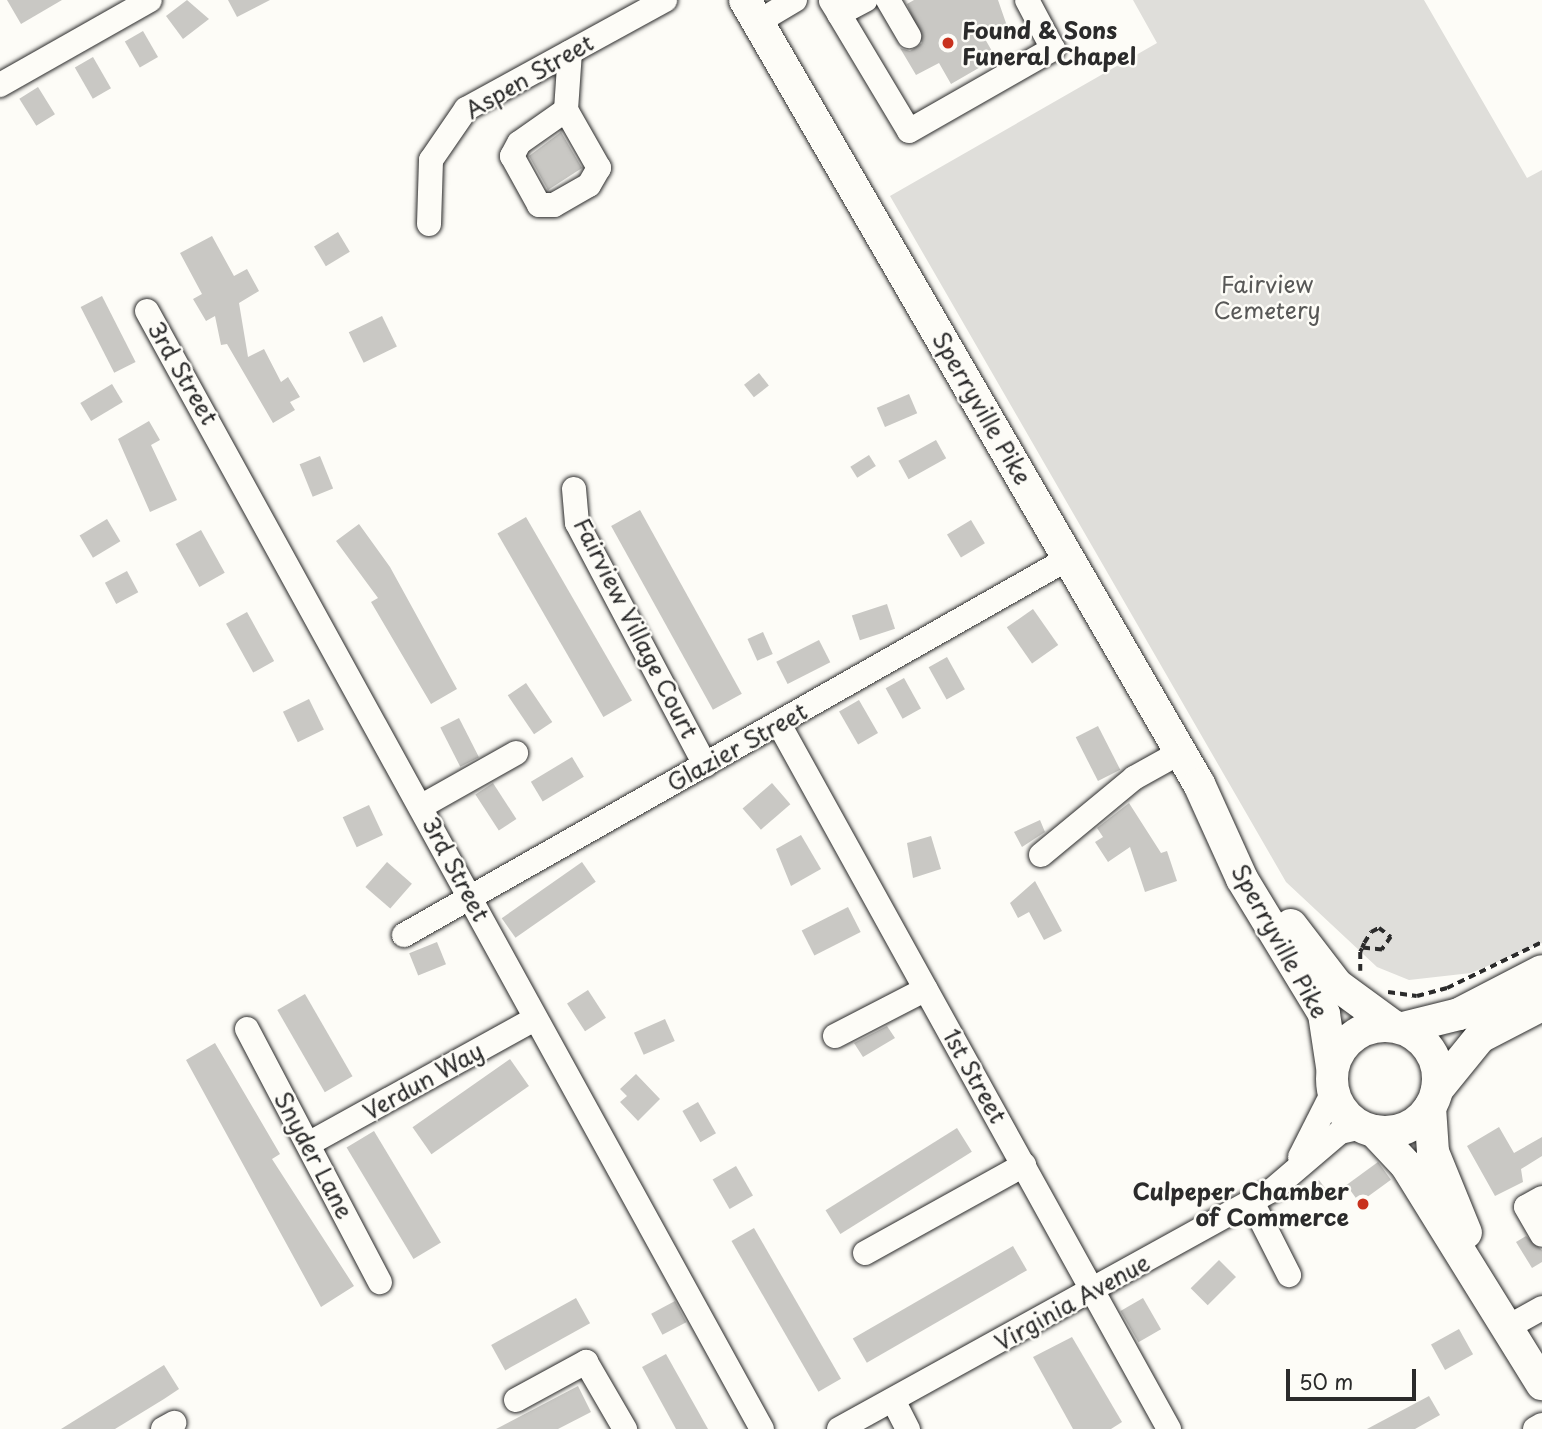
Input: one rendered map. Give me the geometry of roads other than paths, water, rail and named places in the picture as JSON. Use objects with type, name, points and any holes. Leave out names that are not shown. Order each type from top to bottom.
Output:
[{"type":"main road","name":"Sperryville Pike","points":[[751,11],[1217,818],[1325,972],[1398,1027]]},
{"type":"main road","name":"Sperryville Pike","points":[[1217,818],[1242,880],[1324,1014],[1333,1080]]},
{"type":"main road","points":[[1542,971],[1450,1017],[1348,1040],[1333,1080],[1368,1129],[1406,1165],[1542,1384]]},
{"type":"main road","points":[[1368,1129],[1405,1128],[1434,1099],[1480,1037],[1542,1005]]},
{"type":"main road","points":[[1398,1027],[1428,1046],[1434,1099],[1429,1138],[1444,1183],[1508,1327]]},
{"type":"street","points":[[0,85],[150,0]]},
{"type":"street","name":"Aspen Street","points":[[429,224],[431,160],[451,124],[570,52],[665,0]]},
{"type":"street","points":[[751,11],[795,0]]},
{"type":"street","points":[[865,0],[835,7],[909,131],[1052,49],[1027,0]]},
{"type":"street","points":[[888,0],[909,36]]},
{"type":"street","points":[[566,110],[570,52]]},
{"type":"street","name":"3rd Street","points":[[147,311],[422,806],[535,1019],[762,1429]]},
{"type":"street","name":"Fairview Village Court","points":[[574,489],[577,523],[705,765]]},
{"type":"street","name":"Glazier Street","points":[[404,935],[469,894],[779,724],[1069,558]]},
{"type":"street","name":"1st Street","points":[[779,724],[1169,1429]]},
{"type":"street","points":[[1041,855],[1134,778],[1181,752]]},
{"type":"street","points":[[422,806],[516,753]]},
{"type":"street","points":[[835,1036],[926,989]]},
{"type":"street","name":"Verdun Way","points":[[310,1143],[535,1019]]},
{"type":"street","name":"Snyder Lane","points":[[247,1029],[310,1143],[380,1282]]},
{"type":"street","name":"Virginia Avenue","points":[[1296,1164],[1333,1080]]},
{"type":"street","name":"Virginia Avenue","points":[[839,1429],[1252,1202],[1296,1164],[1340,1132],[1368,1129]]},
{"type":"street","points":[[865,1253],[1024,1164]]},
{"type":"street","points":[[1542,1198],[1525,1207],[1542,1235]]},
{"type":"street","points":[[1252,1202],[1289,1275]]},
{"type":"street","points":[[1508,1327],[1542,1308]]},
{"type":"street","points":[[516,1400],[586,1362],[624,1429]]},
{"type":"street","points":[[893,1399],[908,1429]]},
{"type":"street","points":[[1535,1429],[1542,1425]]},
{"type":"place","name":"Found & Sons Funeral Chapel","points":[[948,43]]},
{"type":"place","name":"Culpeper Chamber of Commerce","points":[[1363,1204]]},
{"type":"park label","name":"Fairview Cemetery","points":[[1267,297]]}]
